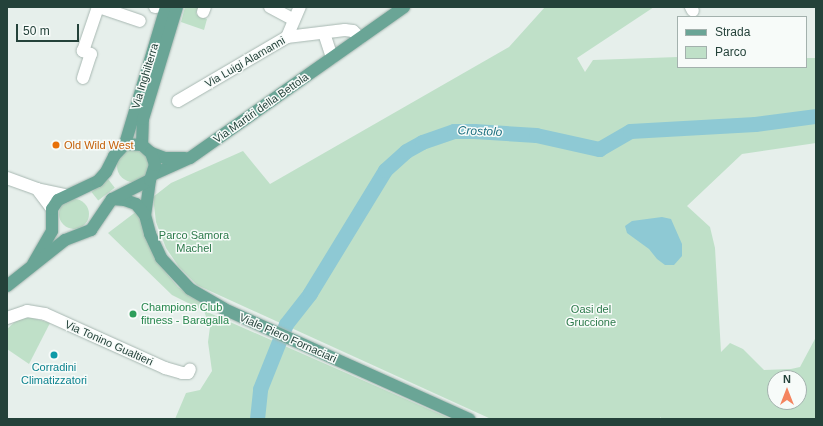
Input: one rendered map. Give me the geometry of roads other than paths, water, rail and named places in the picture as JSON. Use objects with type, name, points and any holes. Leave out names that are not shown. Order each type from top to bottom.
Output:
[{"type":"main road","name":"Via Inghilterra","points":[[125,144],[166,7]]},
{"type":"main road","name":"Via Inghilterra","points":[[147,149],[143,119],[177,7]]},
{"type":"main road","name":"Via Martiri della Bettola","points":[[7,286],[33,264],[73,236],[91,230],[112,199],[190,158],[404,7]]},
{"type":"main road","points":[[125,144],[147,149],[165,158],[190,158]]},
{"type":"main road","name":"Via Martiri della Bettola","points":[[33,264],[48,240],[53,215],[65,195],[98,181],[106,172],[114,156],[125,144]]},
{"type":"main road","points":[[147,149],[152,177]]},
{"type":"main road","name":"Viale Piero Fornaciari","points":[[145,215],[152,177]]},
{"type":"main road","name":"Viale Piero Fornaciari","points":[[112,199],[125,200],[136,204],[145,215],[161,258],[178,277],[205,299],[469,419]]},
{"type":"main road","points":[[53,215],[62,232],[73,236]]},
{"type":"street","points":[[83,78],[91,54],[83,51],[98,7],[140,21]]},
{"type":"street","points":[[270,7],[294,20]]},
{"type":"street","points":[[288,37],[300,7]]},
{"type":"street","name":"Via Luigi Alamanni","points":[[178,101],[288,37],[345,30],[353,31],[360,38]]},
{"type":"street","points":[[324,33],[332,58]]},
{"type":"street","points":[[7,178],[37,189],[65,195]]},
{"type":"street","points":[[37,189],[53,215]]},
{"type":"street","name":"Via Tonino Gualtieri","points":[[7,318],[27,311],[45,314],[165,368],[182,374],[188,373],[190,369]]},
{"type":"water","points":[[662,217],[671,219],[682,244],[682,256],[674,265],[665,265],[657,259],[649,249],[627,233],[625,226],[632,221]]},
{"type":"waterway","name":"Crostolo","points":[[257,419],[260,389],[286,324],[310,293],[385,170],[406,151],[422,142],[454,131],[474,131],[536,135],[599,149],[630,131],[755,124],[816,116]]},
{"type":"place","name":"Old Wild West","points":[[56,145]]},
{"type":"place","name":"Champions Club fitness - Baragalla","points":[[133,314]]},
{"type":"place","name":"Corradini Climatizzatori","points":[[54,355]]},
{"type":"park label","name":"Parco Samora Machel","points":[[194,242]]},
{"type":"park label","name":"Oasi del Gruccione","points":[[591,316]]}]
